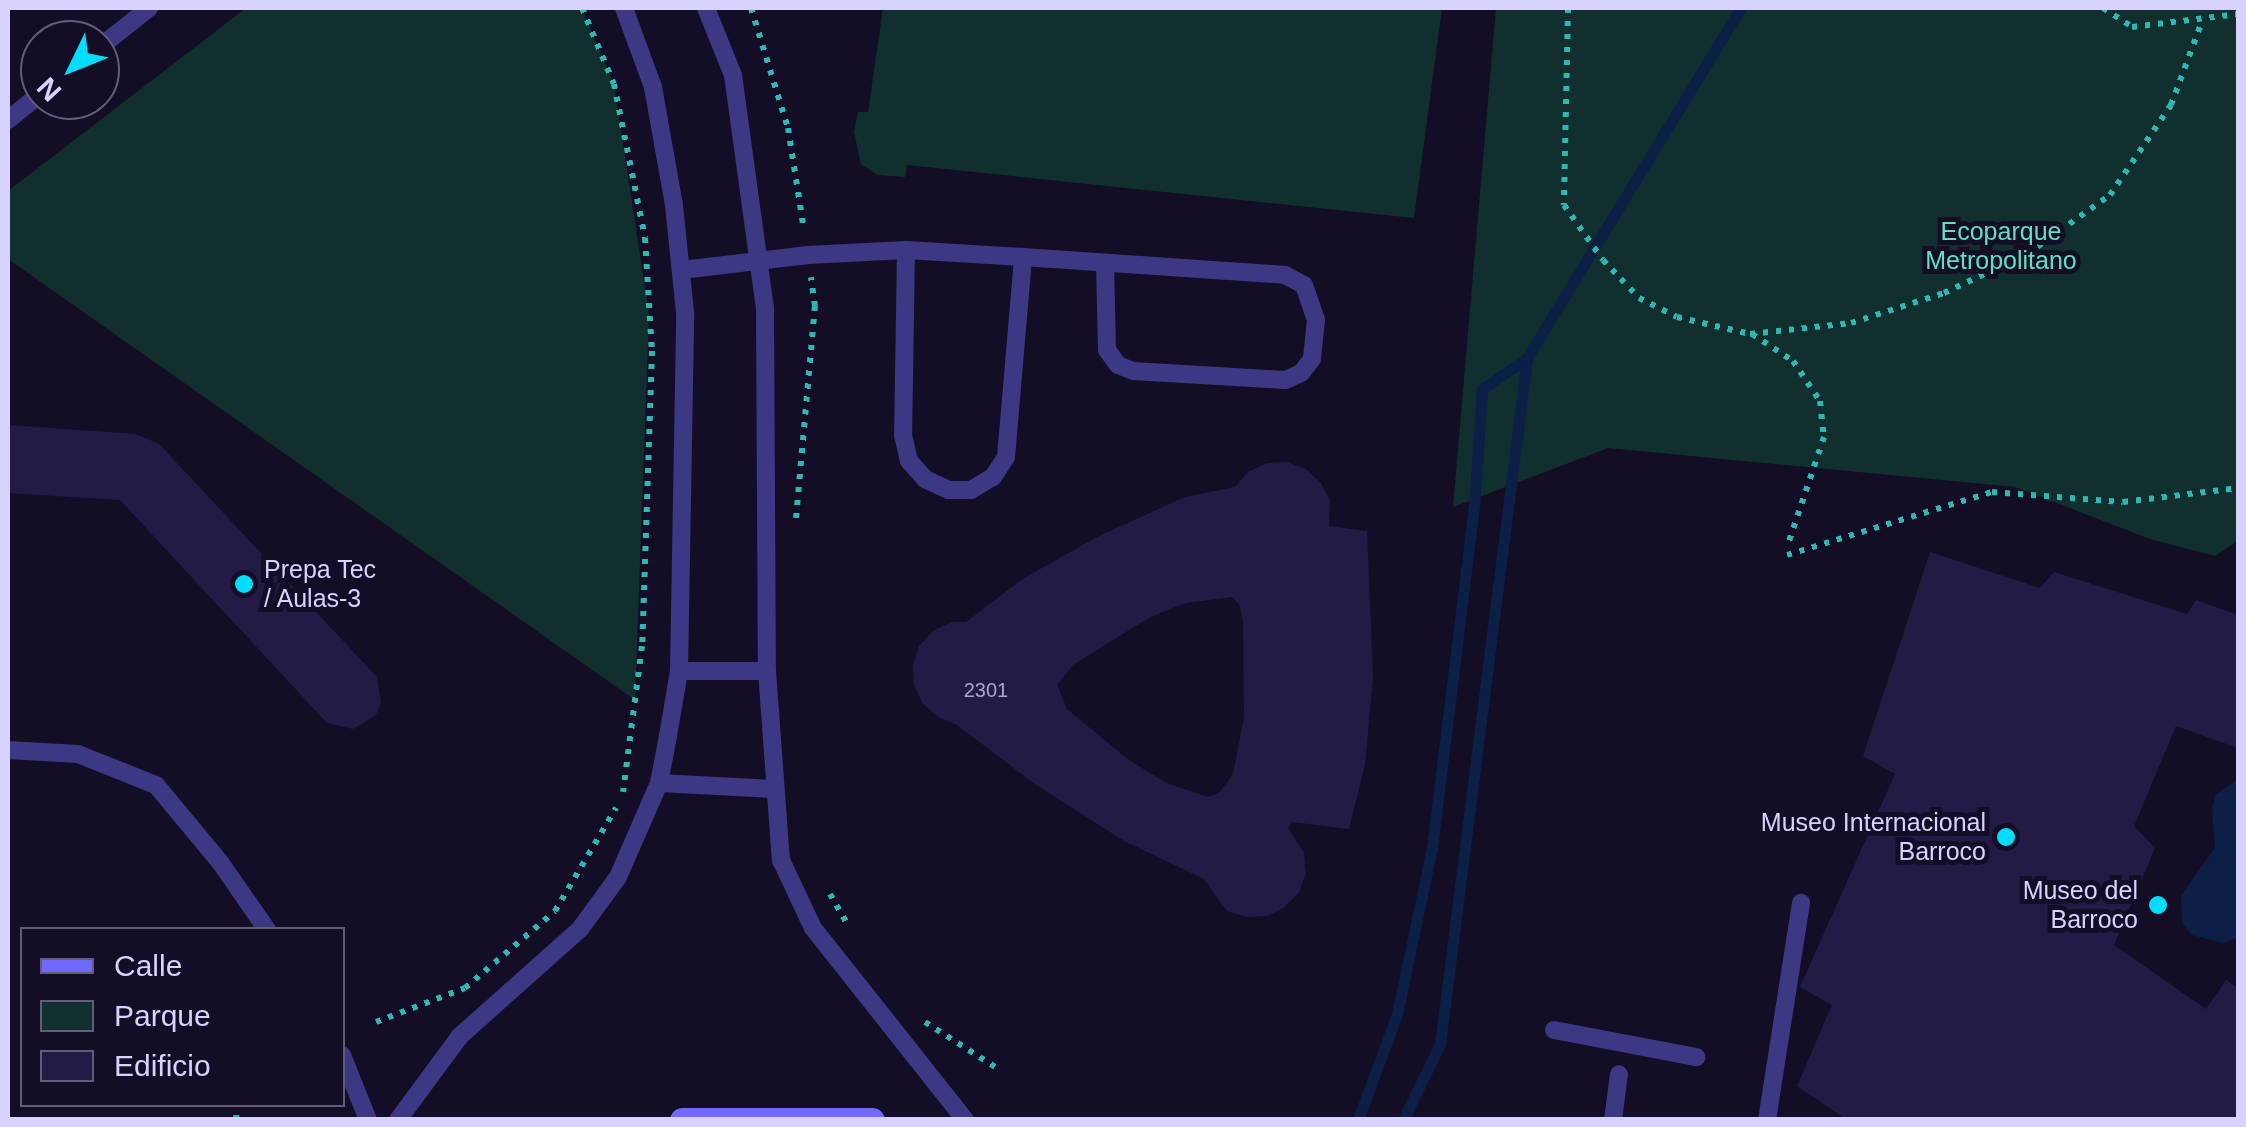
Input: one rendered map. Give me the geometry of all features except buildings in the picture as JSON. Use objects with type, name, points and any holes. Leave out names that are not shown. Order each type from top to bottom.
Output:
[{"type":"main road","points":[[682,1120],[872,1120]]},
{"type":"lane","points":[[120,31],[150,8]]},
{"type":"lane","points":[[398,1120],[460,1036],[580,929],[618,877],[658,783],[680,670],[682,270],[653,86],[624,8]]},
{"type":"lane","points":[[706,8],[734,75],[765,308],[767,670],[782,860],[813,928],[966,1120]]},
{"type":"lane","points":[[682,270],[808,255],[906,250],[1023,257],[1285,275],[1304,285],[1316,320],[1312,359],[1301,373],[1285,380],[1133,371],[1118,365],[1108,350],[1105,263]]},
{"type":"lane","points":[[906,250],[902,435],[909,462],[925,479],[949,490],[972,490],[994,477],[1006,457],[1023,257]]},
{"type":"lane","points":[[680,670],[767,670]]},
{"type":"lane","points":[[8,750],[78,754],[156,785],[220,862],[265,927]]},
{"type":"lane","points":[[658,783],[775,789]]},
{"type":"lane","points":[[1767,1120],[1801,903]]},
{"type":"lane","points":[[1554,1030],[1696,1057]]},
{"type":"lane","points":[[345,1062],[368,1120]]},
{"type":"lane","points":[[1613,1120],[1619,1074]]},
{"type":"path","points":[[376,1022],[465,988],[554,911],[623,796],[642,646],[652,351],[645,238],[626,142],[614,84],[582,8]]},
{"type":"path","points":[[751,8],[788,128],[815,306],[794,537]]},
{"type":"path","points":[[1568,8],[1564,205],[1603,260],[1639,298],[1677,317],[1750,334],[1851,324],[1944,293],[2027,254],[2110,196],[2171,105],[2202,20]]},
{"type":"path","points":[[2103,8],[2132,27],[2238,14]]},
{"type":"path","points":[[1750,334],[1793,361],[1820,401],[1824,437],[1789,540]]},
{"type":"path","points":[[1788,555],[1992,492],[2123,502],[2238,488]]},
{"type":"path","points":[[826,887],[850,931]]},
{"type":"path","points":[[916,1012],[928,1026],[996,1067]]},
{"type":"green space","points":[[246,8],[582,8],[614,84],[649,314],[635,700],[8,259],[8,191],[100,120],[120,120],[120,105]]},
{"type":"green space","points":[[883,8],[1442,8],[1414,218],[907,165],[905,177],[878,175],[861,164],[854,132],[858,112],[868,112]]},
{"type":"green space","name":"Ecoparque Metropolitano","points":[[1496,8],[2238,8],[2238,541],[2215,556],[2150,539],[2015,487],[1608,448],[1453,507]]},
{"type":"water","points":[[2238,779],[2238,938],[2222,943],[2192,935],[2182,923],[2181,896],[2215,847],[2215,795]]},
{"type":"waterway","points":[[1403,1120],[1440,1044],[1527,358],[1741,8]]},
{"type":"waterway","points":[[1358,1120],[1397,1014],[1432,848],[1474,507],[1482,389],[1527,358]]},
{"type":"place","name":"Prepa Tec / Aulas-3","points":[[244,584]]},
{"type":"place","name":"Museo Internacional Barroco","points":[[2006,837]]},
{"type":"place","name":"Museo del Barroco","points":[[2158,905]]}]
